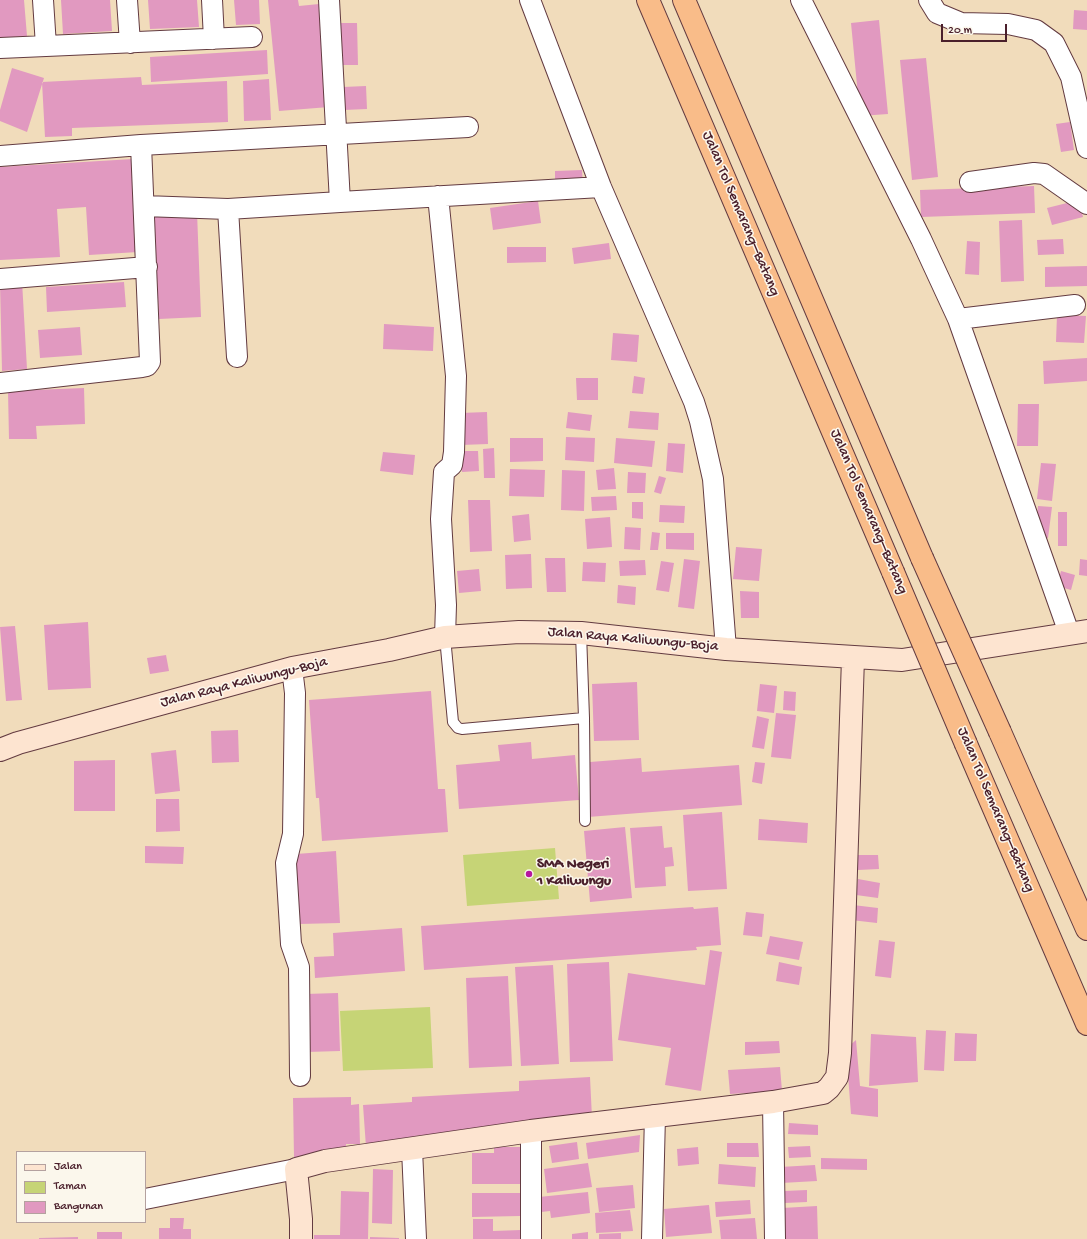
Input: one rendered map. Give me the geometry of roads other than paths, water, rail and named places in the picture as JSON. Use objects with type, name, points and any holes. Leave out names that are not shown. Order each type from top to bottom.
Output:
[{"type":"highway","name":"Jalan Tol Semarang–Batang","points":[[648,0],[1087,1024]]},
{"type":"highway","points":[[684,0],[922,558],[1087,929]]},
{"type":"main road","name":"Jalan Raya Kaliwungu-Boja","points":[[0,750],[18,743],[292,668],[389,650],[445,636],[519,632],[581,633],[726,649],[902,660],[917,659],[1078,632]]},
{"type":"main road","points":[[301,1239],[302,1219],[296,1169],[325,1161],[531,1131],[773,1102],[823,1093],[834,1083],[839,1069],[852,658]]},
{"type":"street","points":[[43,0],[46,46]]},
{"type":"street","points":[[127,0],[130,43]]},
{"type":"street","points":[[212,0],[214,39]]},
{"type":"street","points":[[329,0],[340,202]]},
{"type":"street","points":[[530,0],[601,187],[694,402],[700,421],[713,479],[726,649]]},
{"type":"street","points":[[801,0],[918,232],[958,318],[1078,632]]},
{"type":"street","points":[[929,0],[937,13],[961,23],[1008,24],[1036,30],[1054,43],[1071,77],[1087,148]]},
{"type":"street","points":[[0,48],[252,37]]},
{"type":"street","points":[[0,156],[141,145],[336,133],[468,127]]},
{"type":"street","points":[[0,383],[147,366],[150,362],[141,145]]},
{"type":"street","points":[[970,182],[1034,173],[1044,174],[1087,204]]},
{"type":"street","points":[[144,206],[228,209],[601,187]]},
{"type":"street","points":[[438,196],[456,376],[454,452],[452,465],[444,472],[442,519],[446,605],[445,636]]},
{"type":"street","points":[[228,209],[237,356]]},
{"type":"street","points":[[0,279],[147,268]]},
{"type":"street","points":[[958,318],[1075,305]]},
{"type":"street","points":[[292,668],[295,693],[293,834],[286,863],[291,944],[299,967],[300,1076]]},
{"type":"street","points":[[773,1102],[775,1239]]},
{"type":"street","points":[[652,1239],[655,1115]]},
{"type":"street","points":[[530,1239],[531,1131]]},
{"type":"street","points":[[412,1149],[416,1239]]},
{"type":"street","points":[[146,1199],[296,1169]]},
{"type":"lane","points":[[581,633],[585,821]]},
{"type":"lane","points":[[445,636],[453,722],[458,728],[468,729],[584,718]]},
{"type":"place","name":"SMA Negeri 1 Kaliwungu","points":[[529,874]]}]
